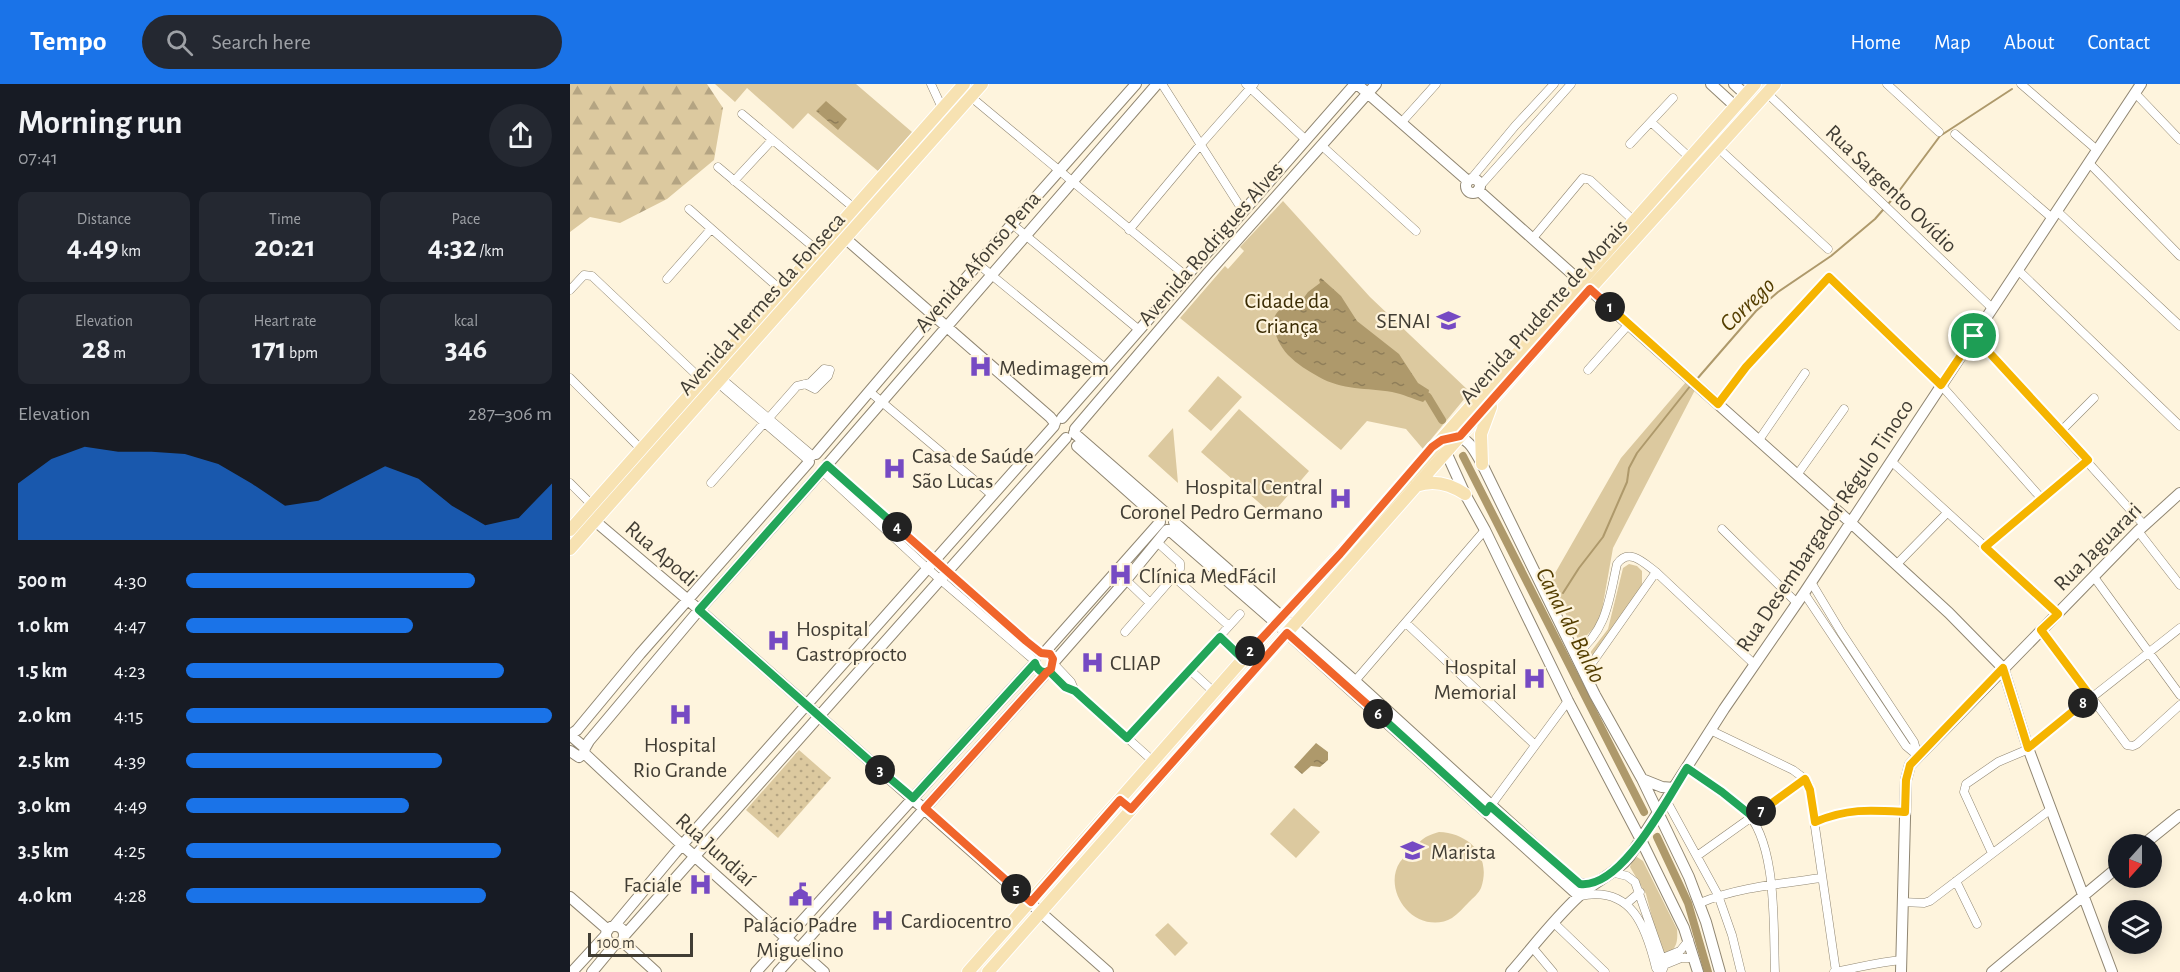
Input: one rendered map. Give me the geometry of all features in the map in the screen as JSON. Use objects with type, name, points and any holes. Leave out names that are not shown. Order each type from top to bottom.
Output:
[{"type":"main road","name":"Avenida Hermes da Fonseca","points":[[570,530],[964,84]]},
{"type":"main road","name":"Avenida Hermes da Fonseca","points":[[570,549],[982,84]]},
{"type":"main road","name":"Avenida Afonso Pena","points":[[570,735],[575,733],[1012,224],[1136,84]]},
{"type":"main road","name":"Avenida Afonso Pena","points":[[578,754],[699,610],[1071,182],[1160,84]]},
{"type":"main road","points":[[1356,84],[1474,184],[1850,522],[1964,628],[2003,668],[2028,748],[2112,972]]},
{"type":"main road","name":"Avenida Rodrigues Alves","points":[[573,967],[609,930],[762,754],[932,565],[1056,421],[1356,84]]},
{"type":"main road","name":"Avenida Rodrigues Alves","points":[[592,972],[1071,434],[1207,274],[1263,210],[1321,150],[1376,84]]},
{"type":"main road","points":[[1711,84],[1735,106]]},
{"type":"main road","points":[[1720,92],[1727,90],[1732,84],[1746,94]]},
{"type":"main road","name":"Avenida Prudente de Morais","points":[[968,972],[1755,84]]},
{"type":"main road","name":"Avenida Prudente de Morais","points":[[987,972],[1446,452],[1455,437],[1502,388],[1771,89]]},
{"type":"main road","name":"Rua Desembargador Régulo Tinoco","points":[[1510,972],[1579,896],[1626,861],[1641,840],[1656,807],[1666,801],[1710,730],[1804,593],[2138,89]]},
{"type":"main road","points":[[1324,119],[1330,118],[1337,128]]},
{"type":"main road","points":[[1305,141],[1306,151],[1321,150]]},
{"type":"main road","points":[[1253,200],[1257,210],[1263,210]]},
{"type":"main road","points":[[846,239],[1056,421],[1071,420],[1071,434],[1166,523],[1279,620],[1488,809],[1575,881],[1580,884],[1593,884]]},
{"type":"main road","points":[[1196,265],[1204,268],[1207,274]]},
{"type":"main road","points":[[744,333],[748,332],[753,335],[754,342]]},
{"type":"main road","points":[[1107,366],[1121,375]]},
{"type":"main road","points":[[1482,464],[1481,439],[1484,424],[1502,388]]},
{"type":"main road","points":[[1455,437],[1474,400]]},
{"type":"main road","points":[[1056,421],[1057,435],[1071,434]]},
{"type":"main road","points":[[1432,447],[1442,440],[1455,437],[1468,442],[1482,464],[1608,720],[1642,779],[1689,877],[1700,903],[1720,972]]},
{"type":"main road","points":[[1446,452],[1568,701],[1641,840],[1689,940],[1698,972]]},
{"type":"main road","points":[[824,456],[824,468],[813,470],[812,458],[824,456]]},
{"type":"main road","points":[[595,521],[592,514],[613,481]]},
{"type":"main road","points":[[1415,487],[1428,483],[1440,483],[1465,494]]},
{"type":"main road","name":"Rua Jaguarari","points":[[1918,756],[2141,528],[2180,493]]},
{"type":"main road","points":[[992,495],[998,503],[1006,506]]},
{"type":"main road","points":[[984,505],[992,507],[997,516]]},
{"type":"main road","name":"Rua Apodi","points":[[595,521],[925,808],[1108,972]]},
{"type":"main road","points":[[778,972],[1051,667],[1157,542],[1166,523]]},
{"type":"main road","points":[[756,972],[1039,658],[1166,523]]},
{"type":"main road","points":[[1325,589],[1340,563],[1340,554]]},
{"type":"main road","points":[[881,621],[893,632]]},
{"type":"main road","points":[[1289,629],[1354,681],[1579,896]]},
{"type":"main road","points":[[1039,658],[1050,654],[1051,667]]},
{"type":"main road","points":[[848,658],[861,668]]},
{"type":"main road","points":[[1039,658],[1037,669],[1051,667]]},
{"type":"main road","points":[[613,687],[626,698]]},
{"type":"main road","points":[[1188,722],[1199,731]]},
{"type":"main road","points":[[978,726],[989,736]]},
{"type":"main road","name":"Rua Jundiaí","points":[[570,735],[578,754],[824,972]]},
{"type":"main road","points":[[762,754],[774,767]]},
{"type":"main road","points":[[1901,972],[1907,772],[1918,756]]},
{"type":"main road","points":[[1642,779],[1662,787],[1674,788]]},
{"type":"main road","points":[[726,795],[739,807]]},
{"type":"main road","points":[[1120,800],[1131,809]]},
{"type":"main road","points":[[1624,806],[1634,818],[1644,822],[1652,816],[1656,807]]},
{"type":"main road","points":[[2156,834],[2180,815]]},
{"type":"main road","points":[[851,867],[862,879]]},
{"type":"main road","points":[[1992,972],[2108,876]]},
{"type":"main road","points":[[641,893],[654,904]]},
{"type":"main road","points":[[570,897],[609,930],[609,942],[621,940]]},
{"type":"main road","points":[[609,930],[620,927],[621,940],[656,972]]},
{"type":"street","points":[[931,84],[942,108],[946,124]]},
{"type":"street","points":[[1160,84],[1244,211]]},
{"type":"street","points":[[1401,123],[1436,84]]},
{"type":"street","points":[[1474,184],[1515,126],[1555,84],[1564,92]]},
{"type":"street","points":[[1474,184],[1526,135],[1571,84]]},
{"type":"street","points":[[1887,84],[1939,132]]},
{"type":"street","points":[[2021,84],[2097,150]]},
{"type":"street","points":[[1129,230],[1251,85],[1305,141]]},
{"type":"street","name":"Rua Sargento Ovídio","points":[[1771,89],[1893,214],[1992,308]]},
{"type":"street","points":[[2138,89],[2180,140]]},
{"type":"street","points":[[971,97],[1186,276]]},
{"type":"street","points":[[1630,144],[1673,98]]},
{"type":"street","points":[[742,114],[854,208]]},
{"type":"street","points":[[1651,122],[1689,158]]},
{"type":"street","points":[[1515,126],[1526,135]]},
{"type":"street","points":[[1955,134],[2055,214],[2180,326]]},
{"type":"street","points":[[734,181],[772,140]]},
{"type":"street","points":[[1718,147],[1828,249]]},
{"type":"street","points":[[1321,150],[1416,231]]},
{"type":"street","points":[[2089,163],[2180,256]]},
{"type":"street","points":[[718,167],[817,250]]},
{"type":"street","points":[[1533,238],[1583,178],[1590,180],[1633,220]]},
{"type":"street","points":[[688,209],[781,290]]},
{"type":"street","points":[[1012,224],[1138,329]]},
{"type":"street","points":[[667,279],[711,229]]},
{"type":"street","points":[[978,264],[1107,366]]},
{"type":"street","points":[[2018,270],[2180,426]]},
{"type":"street","points":[[570,290],[584,275],[592,276],[703,381]]},
{"type":"street","points":[[1718,404],[1746,367],[1829,277],[1941,385],[2041,498]]},
{"type":"street","points":[[1588,370],[1629,324]]},
{"type":"street","points":[[1974,336],[2088,460],[2141,528],[2180,585]]},
{"type":"street","points":[[1759,440],[1805,373]]},
{"type":"street","points":[[570,378],[641,449]]},
{"type":"street","points":[[720,381],[812,458]]},
{"type":"street","points":[[711,483],[795,388],[805,384]]},
{"type":"street","points":[[870,392],[992,495]]},
{"type":"street","points":[[2061,431],[2094,398]]},
{"type":"street","points":[[1797,475],[1844,409]]},
{"type":"street","points":[[1985,547],[2088,460]]},
{"type":"street","points":[[1891,461],[2058,614]]},
{"type":"street","points":[[824,468],[1039,658]]},
{"type":"street","points":[[570,483],[592,505]]},
{"type":"street","points":[[1896,565],[1947,513]]},
{"type":"street","points":[[1722,529],[1797,603]]},
{"type":"street","points":[[1354,681],[1485,530]]},
{"type":"street","points":[[1125,633],[1180,569],[1181,565],[1157,542]]},
{"type":"street","points":[[1576,654],[1592,639],[1602,625],[1617,564],[1622,558],[1634,557],[1656,572],[1754,664]]},
{"type":"street","points":[[1585,673],[1656,572]]},
{"type":"street","points":[[2094,577],[2180,695]]},
{"type":"street","points":[[1174,578],[1230,626]]},
{"type":"street","points":[[1126,580],[1150,603]]},
{"type":"street","points":[[1811,582],[1841,632],[1914,742],[1918,756]]},
{"type":"street","points":[[1804,593],[1906,746],[1918,756]]},
{"type":"street","points":[[1127,738],[1240,614]]},
{"type":"street","points":[[1406,623],[1535,745]]},
{"type":"street","points":[[1992,853],[1964,792],[1966,784],[1992,765],[2020,754],[2180,628]]},
{"type":"street","points":[[2041,630],[2122,740],[2130,746],[2137,744],[2180,705]]},
{"type":"street","points":[[1833,638],[1841,632]]},
{"type":"street","points":[[1220,637],[1243,659]]},
{"type":"street","points":[[1051,667],[1065,687],[1075,691],[1153,761]]},
{"type":"street","points":[[1190,670],[1214,692]]},
{"type":"street","points":[[1878,705],[1886,700]]},
{"type":"street","points":[[1488,809],[1568,701]]},
{"type":"street","points":[[1710,730],[1793,770],[1805,779],[1810,790],[1815,822],[1835,972],[1851,970],[1874,962],[1902,960]]},
{"type":"street","points":[[1687,768],[1753,817],[1764,847],[1771,885],[1775,972]]},
{"type":"street","points":[[1697,856],[1805,779]]},
{"type":"street","points":[[1666,801],[1719,895],[1741,972]]},
{"type":"street","points":[[1902,902],[1930,901],[2050,809]]},
{"type":"street","points":[[1815,822],[1834,814],[1854,810],[1905,812]]},
{"type":"street","points":[[1611,872],[1632,878],[1640,892],[1659,966]]},
{"type":"street","points":[[1700,903],[1719,895],[1821,878]]},
{"type":"street","points":[[1956,881],[1977,924]]},
{"type":"street","points":[[1626,904],[1640,892]]},
{"type":"street","points":[[1579,896],[1601,894],[1626,904],[1637,915],[1659,966]]},
{"type":"street","points":[[1554,923],[1605,972]]},
{"type":"street","points":[[1659,966],[1680,951],[1689,940]]},
{"type":"street","points":[[1532,947],[1553,972]]},
{"type":"street","points":[[1659,966],[1681,958],[1694,958]]},
{"type":"green space","points":[[570,84],[707,84],[723,108],[714,160],[667,199],[620,223],[590,217],[570,232]]},
{"type":"green space","points":[[715,84],[856,84],[912,132],[878,171],[808,113],[793,129],[747,88],[735,102]]},
{"type":"green space","name":"Cidade da Criança","points":[[1283,201],[1370,297],[1470,392],[1423,449],[1406,429],[1367,421],[1341,450],[1180,318],[1225,266],[1228,269],[1244,251],[1240,247]]},
{"type":"green space","points":[[1218,376],[1242,397],[1211,431],[1188,411]]},
{"type":"green space","points":[[1686,382],[1695,390],[1613,548],[1600,621],[1580,643],[1550,582],[1621,458]]},
{"type":"green space","points":[[1239,409],[1309,471],[1272,514],[1201,452]]},
{"type":"green space","points":[[1173,428],[1178,483],[1148,456]]},
{"type":"green space","points":[[1629,564],[1637,566],[1642,571],[1642,588],[1591,657],[1589,654],[1608,629],[1623,568]]},
{"type":"green space","points":[[799,750],[831,778],[778,838],[746,810]]},
{"type":"green space","points":[[1294,808],[1320,832],[1296,858],[1270,834]]},
{"type":"green space","points":[[1439,832],[1460,837],[1475,848],[1480,856],[1484,876],[1479,892],[1459,912],[1446,921],[1434,923],[1421,920],[1406,909],[1395,887],[1395,874],[1400,862],[1424,838]]},
{"type":"green space","points":[[1637,857],[1643,861],[1677,929],[1676,944],[1667,955],[1661,953],[1646,894],[1630,867],[1632,861]]},
{"type":"green space","points":[[1168,923],[1188,943],[1175,956],[1155,935]]},
{"type":"water","points":[[826,101],[847,119],[838,130],[816,111]]},
{"type":"water","points":[[1321,278],[1341,296],[1357,321],[1399,354],[1418,383],[1429,390],[1428,397],[1423,402],[1396,393],[1345,386],[1327,381],[1307,370],[1288,355],[1275,332],[1275,317],[1279,311],[1297,307],[1308,292],[1320,283]]},
{"type":"water","points":[[1316,743],[1328,752],[1328,760],[1320,767],[1311,766],[1302,774],[1294,767]]},
{"type":"waterway","name":"Corrego","points":[[1697,379],[1756,311],[1778,292],[1831,256],[1875,219],[1940,136],[2012,89]]},
{"type":"waterway","name":"Corrego","points":[[1563,593],[1603,537],[1637,453],[1691,385]]},
{"type":"waterway","name":"Canal do Baldo","points":[[1428,397],[1442,420]]},
{"type":"waterway","name":"Canal do Baldo","points":[[1463,456],[1644,812]]},
{"type":"waterway","name":"Canal do Baldo","points":[[1657,837],[1688,903],[1708,972]]},
{"type":"place","name":"SENAI","points":[[1449,320]]},
{"type":"place","name":"Medimagem","points":[[981,367]]},
{"type":"place","name":"Casa de Saúde São Lucas","points":[[894,468]]},
{"type":"place","name":"Hospital Central Coronel Pedro Germano","points":[[1341,499]]},
{"type":"place","name":"Clínica MedFácil","points":[[1121,575]]},
{"type":"place","name":"Hospital Gastroprocto","points":[[778,641]]},
{"type":"place","name":"CLIAP","points":[[1092,662]]},
{"type":"place","name":"Hospital Memorial","points":[[1535,679]]},
{"type":"place","name":"Hospital Rio Grande","points":[[680,715]]},
{"type":"place","name":"Marista","points":[[1413,851]]},
{"type":"place","name":"Faciale","points":[[700,884]]},
{"type":"place","name":"Palácio Padre Miguelino","points":[[800,895]]},
{"type":"place","name":"Cardiocentro","points":[[883,920]]},
{"type":"route","points":[[1974,336],[1941,385],[1829,277],[1746,367],[1718,404],[1590,289],[1460,436],[1442,440],[1432,447],[1340,554],[1243,659],[1220,637],[1127,738],[1075,691],[1065,687],[1049,671],[1047,672],[1043,672],[1037,669],[1035,663],[913,798],[699,610],[827,465],[1026,641],[1041,653],[1050,654],[1054,662],[1053,667],[1047,672],[925,808],[1031,902],[1120,800],[1131,809],[1287,633],[1486,812],[1490,806],[1575,881],[1580,884],[1593,884],[1627,860],[1687,768],[1753,817],[1805,779],[1809,785],[1815,822],[1834,814],[1854,810],[1905,812],[1906,780],[1910,765],[2003,668],[2028,748],[2091,697],[2041,630],[2058,614],[1985,547],[2088,460],[1974,336]]}]
